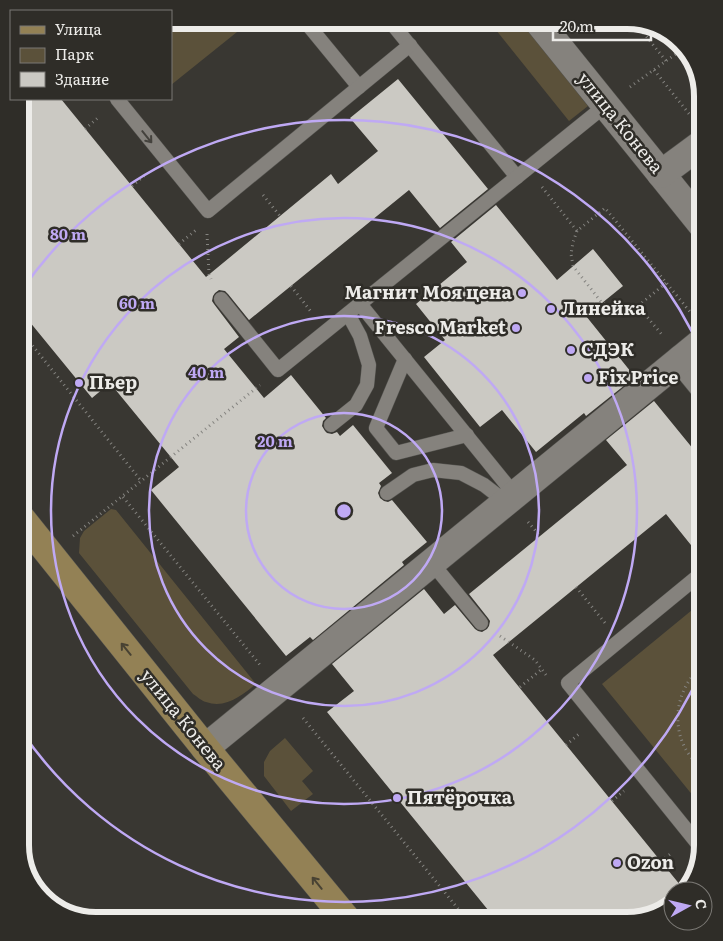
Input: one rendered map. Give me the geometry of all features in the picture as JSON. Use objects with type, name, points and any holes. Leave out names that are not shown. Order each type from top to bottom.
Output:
[{"type":"main road","name":"улица Конева","points":[[29,528],[205,748],[341,912]]},
{"type":"street","name":"улица Конева","points":[[544,29],[694,215]]},
{"type":"street","points":[[662,174],[694,150]]},
{"type":"street","points":[[205,748],[681,359],[694,340]]},
{"type":"street","points":[[681,359],[694,375]]},
{"type":"lane","points":[[311,29],[359,87]]},
{"type":"lane","points":[[396,29],[522,173]]},
{"type":"lane","points":[[118,100],[208,211],[410,46]]},
{"type":"lane","points":[[221,299],[278,370],[606,105]]},
{"type":"lane","points":[[360,304],[467,435],[510,498]]},
{"type":"lane","points":[[331,425],[356,405],[367,385],[369,365],[360,336],[348,314]]},
{"type":"lane","points":[[405,359],[376,428],[396,454],[467,435]]},
{"type":"lane","points":[[387,493],[413,475],[433,470],[461,473],[510,498]]},
{"type":"lane","points":[[432,562],[481,623]]},
{"type":"lane","points":[[694,579],[568,683],[694,839]]},
{"type":"path","points":[[642,30],[666,61]]},
{"type":"path","points":[[606,105],[678,52]]},
{"type":"path","points":[[654,70],[691,116]]},
{"type":"path","points":[[85,129],[98,118]]},
{"type":"path","points":[[522,173],[577,231]]},
{"type":"path","points":[[132,186],[145,175]]},
{"type":"path","points":[[267,200],[280,216]]},
{"type":"path","points":[[666,283],[638,306],[626,308],[602,303],[573,266],[571,254],[577,231],[605,208],[666,283],[694,323]]},
{"type":"path","points":[[208,211],[206,223],[209,274],[221,299]]},
{"type":"path","points":[[179,244],[193,233]]},
{"type":"path","points":[[291,286],[307,307]]},
{"type":"path","points":[[638,306],[681,359]]},
{"type":"path","points":[[29,341],[142,482]]},
{"type":"path","points":[[50,554],[142,482],[278,370]]},
{"type":"path","points":[[123,497],[262,667]]},
{"type":"path","points":[[527,520],[540,536]]},
{"type":"path","points":[[576,587],[605,624]]},
{"type":"path","points":[[481,623],[535,660]]},
{"type":"path","points":[[520,687],[542,669]]},
{"type":"path","points":[[694,675],[689,680],[680,697],[678,715],[680,733],[686,750],[694,759]]},
{"type":"path","points":[[303,718],[461,912]]},
{"type":"path","points":[[566,745],[577,736]]},
{"type":"path","points":[[612,801],[623,792]]},
{"type":"path","points":[[661,861],[672,853]]},
{"type":"green space","points":[[172,29],[241,29],[172,84]]},
{"type":"green space","points":[[495,29],[527,29],[588,106],[569,121]]},
{"type":"green space","points":[[111,509],[116,510],[256,684],[233,700],[220,704],[204,701],[193,694],[79,553],[80,538],[84,531]]},
{"type":"green space","points":[[694,608],[694,797],[602,684]]},
{"type":"green space","points":[[285,738],[313,771],[302,781],[313,794],[291,811],[264,776],[264,762],[270,751]]},
{"type":"building","points":[[398,79],[488,189],[440,228],[409,190],[249,320],[225,291],[219,290],[213,296],[212,301],[239,337],[224,349],[264,398],[291,375],[326,418],[322,426],[327,433],[337,432],[340,436],[353,425],[392,473],[379,483],[381,486],[378,493],[380,498],[388,502],[392,500],[427,542],[402,562],[404,565],[313,640],[310,637],[286,656],[151,490],[179,467],[110,383],[92,398],[29,321],[29,100],[62,100],[206,277],[331,174],[338,184],[378,151],[350,118]]},
{"type":"building","name":"Fresco Market","points":[[496,205],[557,280],[593,249],[623,286],[586,316],[635,377],[586,416],[584,413],[536,452],[502,410],[480,427],[424,357],[445,340],[416,304],[467,262],[451,242]]},
{"type":"building","points":[[654,401],[694,450],[694,549],[666,514],[493,655],[677,881],[663,881],[663,902],[641,911],[490,912],[327,712],[354,691],[332,664],[424,589],[444,614],[455,605],[475,629],[482,632],[487,629],[490,621],[469,594],[627,465],[606,440]]},
{"type":"place","name":"Магнит Моя цена","points":[[522,293]]},
{"type":"place","name":"Линейка","points":[[551,309]]},
{"type":"place","name":"Fresco Market","points":[[516,328]]},
{"type":"place","name":"СДЭК","points":[[571,350]]},
{"type":"place","name":"Fix Price","points":[[588,378]]},
{"type":"place","name":"Пьер","points":[[79,383]]},
{"type":"place","name":"Пятёрочка","points":[[397,798]]},
{"type":"place","name":"Ozon","points":[[617,863]]}]
